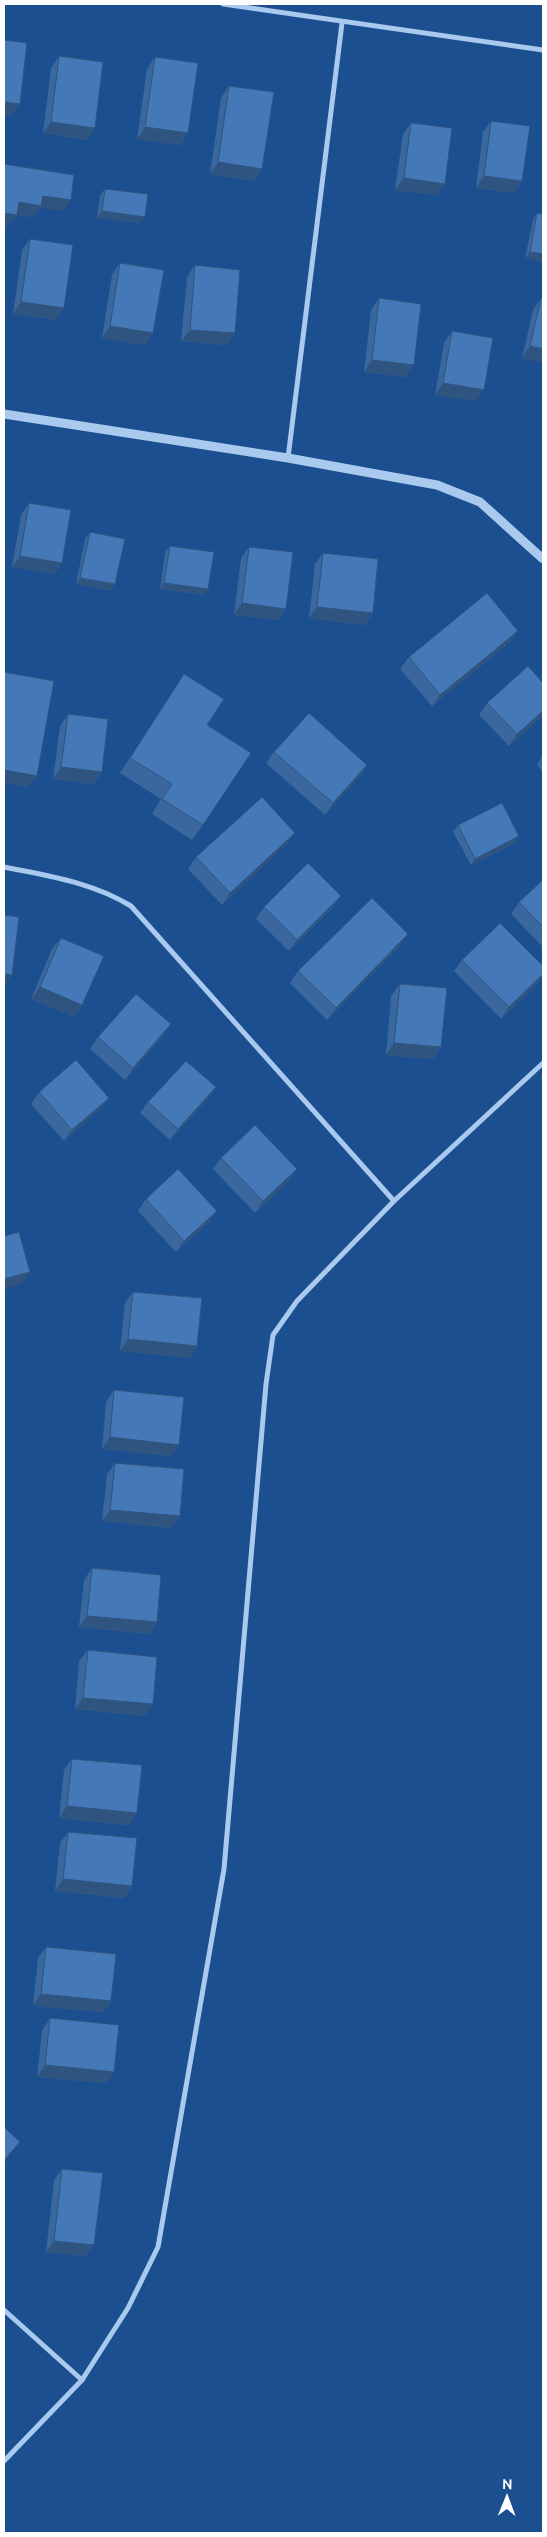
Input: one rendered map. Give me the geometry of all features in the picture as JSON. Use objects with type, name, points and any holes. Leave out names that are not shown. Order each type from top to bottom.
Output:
[{"type":"street","points":[[223,4],[342,23],[543,50]]},
{"type":"street","points":[[288,458],[342,23]]},
{"type":"street","points":[[4,414],[288,458],[437,485],[480,502],[543,559]]},
{"type":"street","points":[[4,866],[84,883],[113,895],[131,906],[394,1201]]},
{"type":"street","points":[[4,2462],[82,2380],[128,2308],[158,2247],[224,1869],[266,1384],[273,1335],[297,1301],[394,1201],[543,1063]]},
{"type":"street","points":[[4,2310],[82,2380]]},
{"type":"building","points":[[4,40],[27,43],[20,104],[4,102]]},
{"type":"building","points":[[59,56],[103,62],[95,128],[51,122]]},
{"type":"building","points":[[155,57],[198,63],[188,133],[145,127]]},
{"type":"building","points":[[229,86],[274,92],[262,169],[218,162]]},
{"type":"building","points":[[491,121],[530,126],[522,181],[484,176]]},
{"type":"building","points":[[411,123],[452,128],[445,184],[404,178]]},
{"type":"building","points":[[4,164],[74,175],[71,200],[43,196],[41,206],[19,202],[17,215],[4,213]]},
{"type":"building","points":[[105,189],[148,194],[145,217],[102,211]]},
{"type":"building","points":[[537,213],[543,214],[543,254],[530,252]]},
{"type":"building","points":[[30,239],[73,245],[64,308],[21,302]]},
{"type":"building","points":[[120,263],[164,270],[153,333],[110,326]]},
{"type":"building","points":[[195,265],[240,270],[235,333],[190,330]]},
{"type":"building","points":[[379,298],[421,304],[414,365],[372,360]]},
{"type":"building","points":[[541,298],[543,299],[543,349],[530,346]]},
{"type":"building","points":[[452,331],[493,338],[484,390],[443,383]]},
{"type":"building","points":[[29,503],[71,510],[62,563],[20,556]]},
{"type":"building","points":[[90,532],[125,539],[115,584],[80,578]]},
{"type":"building","points":[[170,546],[214,552],[208,589],[164,583]]},
{"type":"building","points":[[249,547],[293,552],[286,609],[242,603]]},
{"type":"building","points":[[323,553],[378,559],[373,613],[317,607]]},
{"type":"building","points":[[487,593],[518,631],[440,695],[409,657]]},
{"type":"building","points":[[528,666],[543,683],[543,711],[517,734],[487,703]]},
{"type":"building","points":[[4,672],[54,681],[37,776],[4,770]]},
{"type":"building","points":[[184,674],[224,699],[207,725],[251,753],[203,825],[162,799],[172,784],[130,758]]},
{"type":"building","points":[[309,713],[367,765],[333,803],[274,752]]},
{"type":"building","points":[[68,714],[108,719],[102,772],[61,767]]},
{"type":"building","points":[[262,797],[295,833],[230,893],[196,857]]},
{"type":"building","points":[[502,803],[519,836],[475,859],[458,825]]},
{"type":"building","points":[[308,863],[341,896],[297,940],[264,907]]},
{"type":"building","points":[[543,880],[543,927],[519,902]]},
{"type":"building","points":[[372,898],[408,934],[336,1008],[298,971]]},
{"type":"building","points":[[4,915],[19,917],[12,975],[4,974]]},
{"type":"building","points":[[500,923],[543,966],[543,974],[509,1007],[462,960]]},
{"type":"building","points":[[61,938],[104,956],[82,1005],[40,987]]},
{"type":"building","points":[[400,984],[447,988],[441,1047],[394,1043]]},
{"type":"building","points":[[136,994],[171,1024],[133,1068],[98,1037]]},
{"type":"building","points":[[76,1060],[109,1098],[72,1130],[39,1092]]},
{"type":"building","points":[[186,1061],[216,1087],[178,1129],[148,1102]]},
{"type":"building","points":[[255,1125],[297,1169],[263,1201],[221,1158]]},
{"type":"building","points":[[178,1169],[217,1211],[184,1241],[146,1199]]},
{"type":"building","points":[[19,1232],[30,1272],[4,1279],[4,1236]]},
{"type":"building","points":[[133,1292],[202,1298],[197,1346],[128,1339]]},
{"type":"building","points":[[114,1390],[184,1397],[179,1445],[110,1437]]},
{"type":"building","points":[[115,1463],[184,1469],[180,1516],[110,1510]]},
{"type":"building","points":[[92,1568],[161,1575],[157,1622],[87,1616]]},
{"type":"building","points":[[88,1650],[157,1657],[153,1704],[83,1698]]},
{"type":"building","points":[[72,1759],[142,1765],[137,1813],[67,1806]]},
{"type":"building","points":[[68,1832],[137,1838],[132,1886],[63,1879]]},
{"type":"building","points":[[46,1947],[116,1954],[111,2001],[41,1994]]},
{"type":"building","points":[[50,2018],[119,2025],[114,2072],[45,2065]]},
{"type":"building","points":[[4,2127],[20,2142],[4,2160]]},
{"type":"building","points":[[62,2169],[103,2173],[94,2245],[54,2241]]}]
